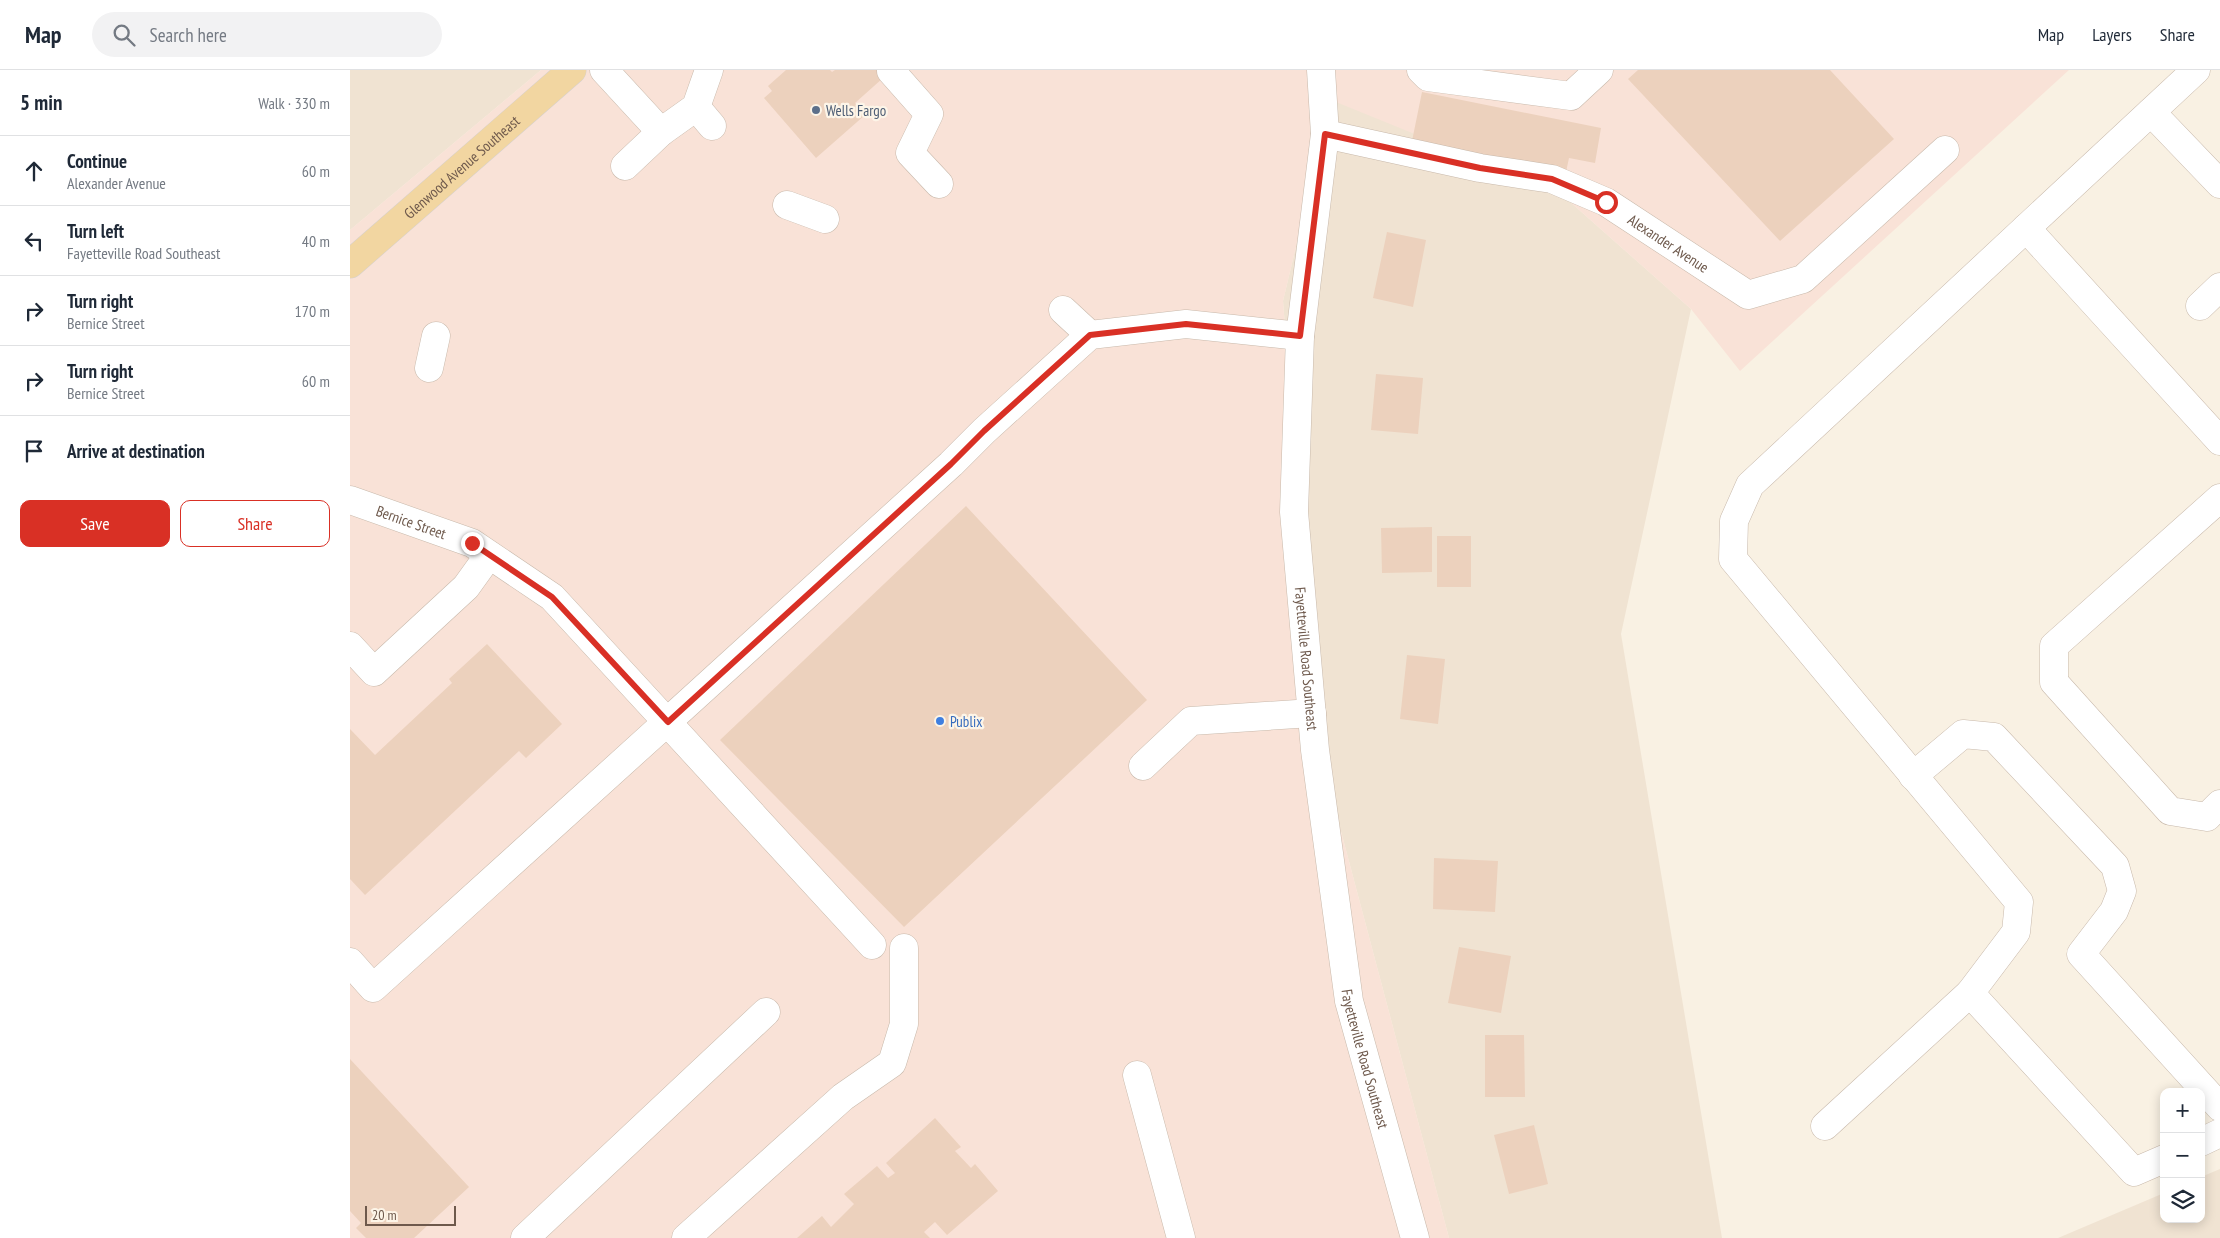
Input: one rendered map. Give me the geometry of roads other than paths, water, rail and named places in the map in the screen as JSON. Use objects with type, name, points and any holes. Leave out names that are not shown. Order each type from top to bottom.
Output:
[{"type":"main road","name":"Glenwood Avenue Southeast","points":[[350,264],[572,70]]},
{"type":"street","points":[[604,70],[661,132]]},
{"type":"street","points":[[625,166],[661,132],[704,116],[708,70]]},
{"type":"street","name":"Fayetteville Road Southeast","points":[[1320,70],[1325,134],[1300,336],[1294,512],[1312,713],[1349,1001],[1415,1238]]},
{"type":"street","points":[[1421,70],[1428,77],[1571,96],[1599,70]]},
{"type":"street","points":[[1825,1126],[1970,993],[2016,932],[2019,902],[1733,560],[1734,521],[1750,484],[2196,70]]},
{"type":"street","points":[[891,71],[928,114],[910,153],[938,184]]},
{"type":"street","points":[[2151,112],[2220,184]]},
{"type":"street","name":"Alexander Avenue","points":[[1325,134],[1480,168],[1552,179],[1606,202],[1748,296],[1803,279],[1945,150]]},
{"type":"street","points":[[787,205],[825,219]]},
{"type":"street","points":[[2026,228],[2220,441]]},
{"type":"street","points":[[2200,306],[2220,287]]},
{"type":"street","points":[[1063,310],[1090,335]]},
{"type":"street","points":[[350,962],[373,988],[668,722],[1090,335],[1186,324],[1300,336]]},
{"type":"street","points":[[429,368],[436,336]]},
{"type":"street","points":[[2220,498],[2054,646],[2054,682],[2170,811],[2207,817],[2220,804]]},
{"type":"street","name":"Bernice Street","points":[[350,500],[472,543],[552,597],[872,945]]},
{"type":"street","points":[[350,646],[374,672],[466,587],[489,555]]},
{"type":"street","points":[[1143,766],[1191,721],[1312,713]]},
{"type":"street","points":[[1913,776],[1963,734],[1994,737],[2108,858],[2115,866],[2122,891],[2114,911],[2081,954],[2220,1107]]},
{"type":"street","points":[[686,1238],[843,1097],[892,1063],[904,1024],[904,948]]},
{"type":"street","points":[[1970,993],[2134,1172],[2160,1161]]},
{"type":"street","points":[[524,1238],[766,1012]]},
{"type":"street","points":[[1137,1075],[1181,1238]]},
{"type":"street","points":[[2205,1140],[2220,1133]]},
{"type":"place","name":"Wells Fargo","points":[[816,110]]},
{"type":"place","name":"Publix","points":[[940,721]]}]
